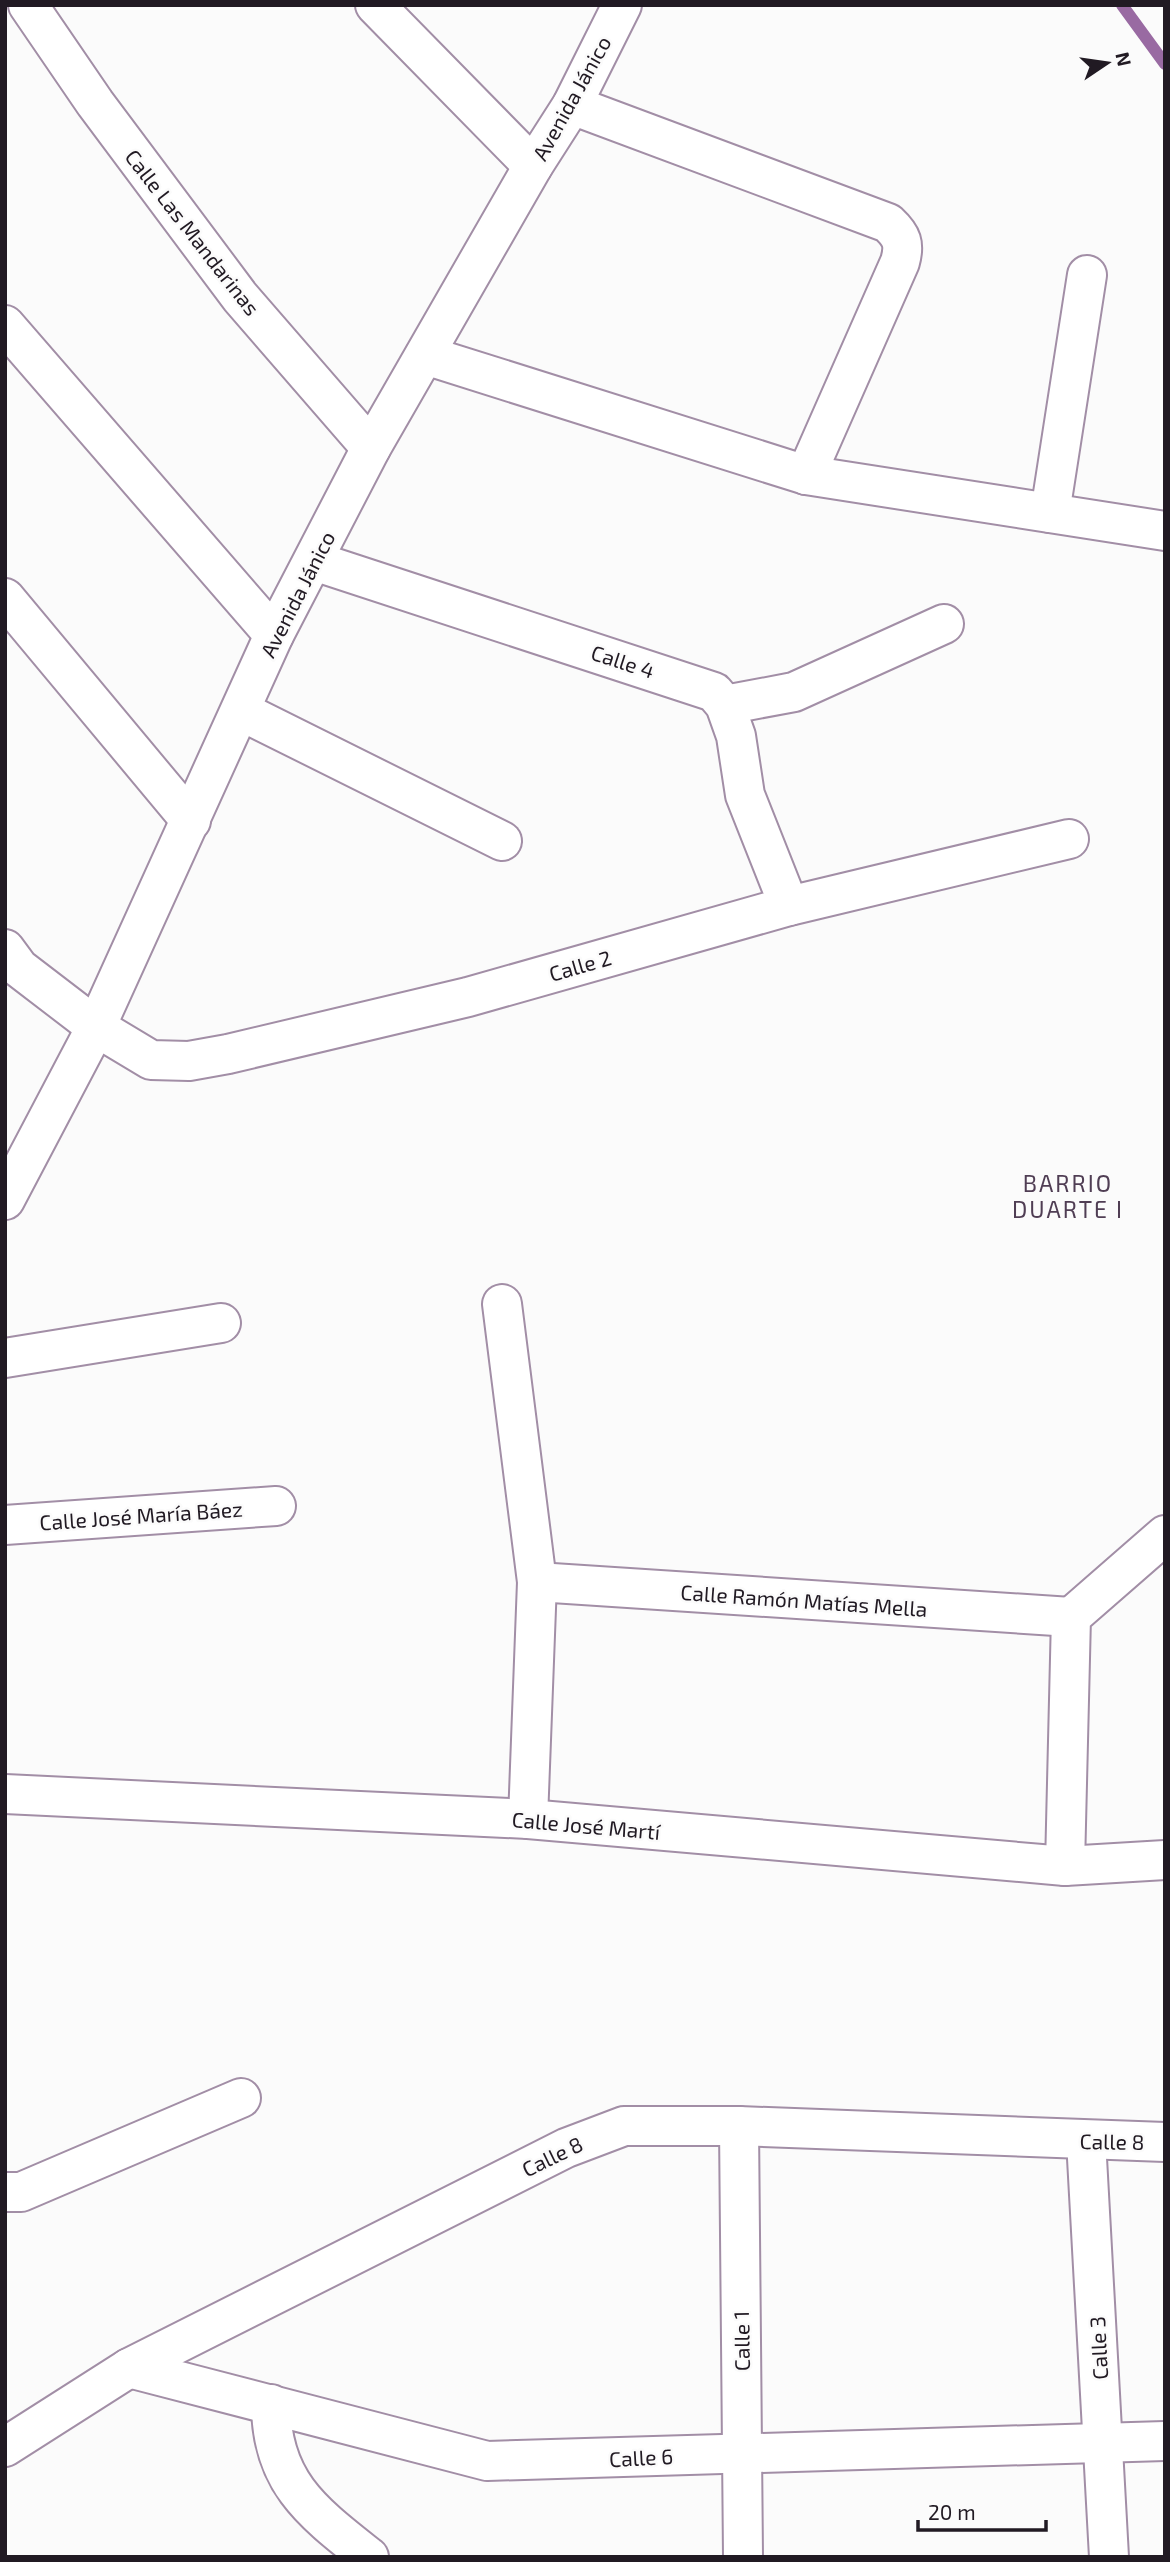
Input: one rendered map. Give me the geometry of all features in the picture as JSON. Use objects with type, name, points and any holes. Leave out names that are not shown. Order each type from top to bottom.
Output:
[{"type":"street","name":"Calle Las Mandarinas","points":[[28,5],[95,103],[240,297],[371,448]]},
{"type":"street","name":"Avenida Jánico","points":[[5,1199],[96,1027],[274,635],[371,448],[533,166],[572,105],[622,5]]},
{"type":"street","points":[[386,9],[533,166]]},
{"type":"street","points":[[572,105],[888,223],[900,234],[904,247],[900,262],[806,475]]},
{"type":"street","points":[[1050,513],[1087,275]]},
{"type":"street","points":[[5,324],[274,635]]},
{"type":"street","points":[[425,355],[806,475],[1165,531]]},
{"type":"street","name":"Calle 4","points":[[314,561],[697,685],[714,692],[725,705]]},
{"type":"street","points":[[5,598],[191,821]]},
{"type":"street","points":[[789,906],[745,795],[736,736],[725,705],[794,692],[944,624]]},
{"type":"street","points":[[241,710],[502,841]]},
{"type":"street","name":"Calle 2","points":[[10,962],[96,1027],[151,1060],[189,1061],[468,997],[789,906],[1069,839]]},
{"type":"street","points":[[502,1304],[537,1582],[528,1819]]},
{"type":"street","points":[[5,1358],[221,1322]]},
{"type":"street","name":"Calle José María Báez","points":[[5,1525],[276,1506]]},
{"type":"street","points":[[1065,1866],[1071,1617],[1165,1535]]},
{"type":"street","name":"Calle Ramón Matías Mella","points":[[537,1582],[1071,1617]]},
{"type":"street","name":"Calle José Martí","points":[[5,1794],[528,1819],[1065,1866],[1165,1860]]},
{"type":"street","points":[[5,2192],[21,2192],[241,2098]]},
{"type":"street","name":"Calle 8","points":[[5,2446],[129,2368],[594,2136],[624,2126],[739,2126],[1165,2142]]},
{"type":"street","name":"Calle 1","points":[[739,2126],[743,2557]]},
{"type":"street","name":"Calle 3","points":[[1086,2140],[1108,2557]]},
{"type":"street","name":"Calle 6","points":[[129,2368],[487,2461],[534,2462],[742,2452],[1104,2445],[1165,2441]]},
{"type":"street","points":[[271,2404],[271,2436],[280,2465],[312,2510],[369,2557]]},
{"type":"waterway","points":[[1122,5],[1165,64]]},
{"type":"district","name":"BARRIO DUARTE I","points":[[1068,1196]]}]
